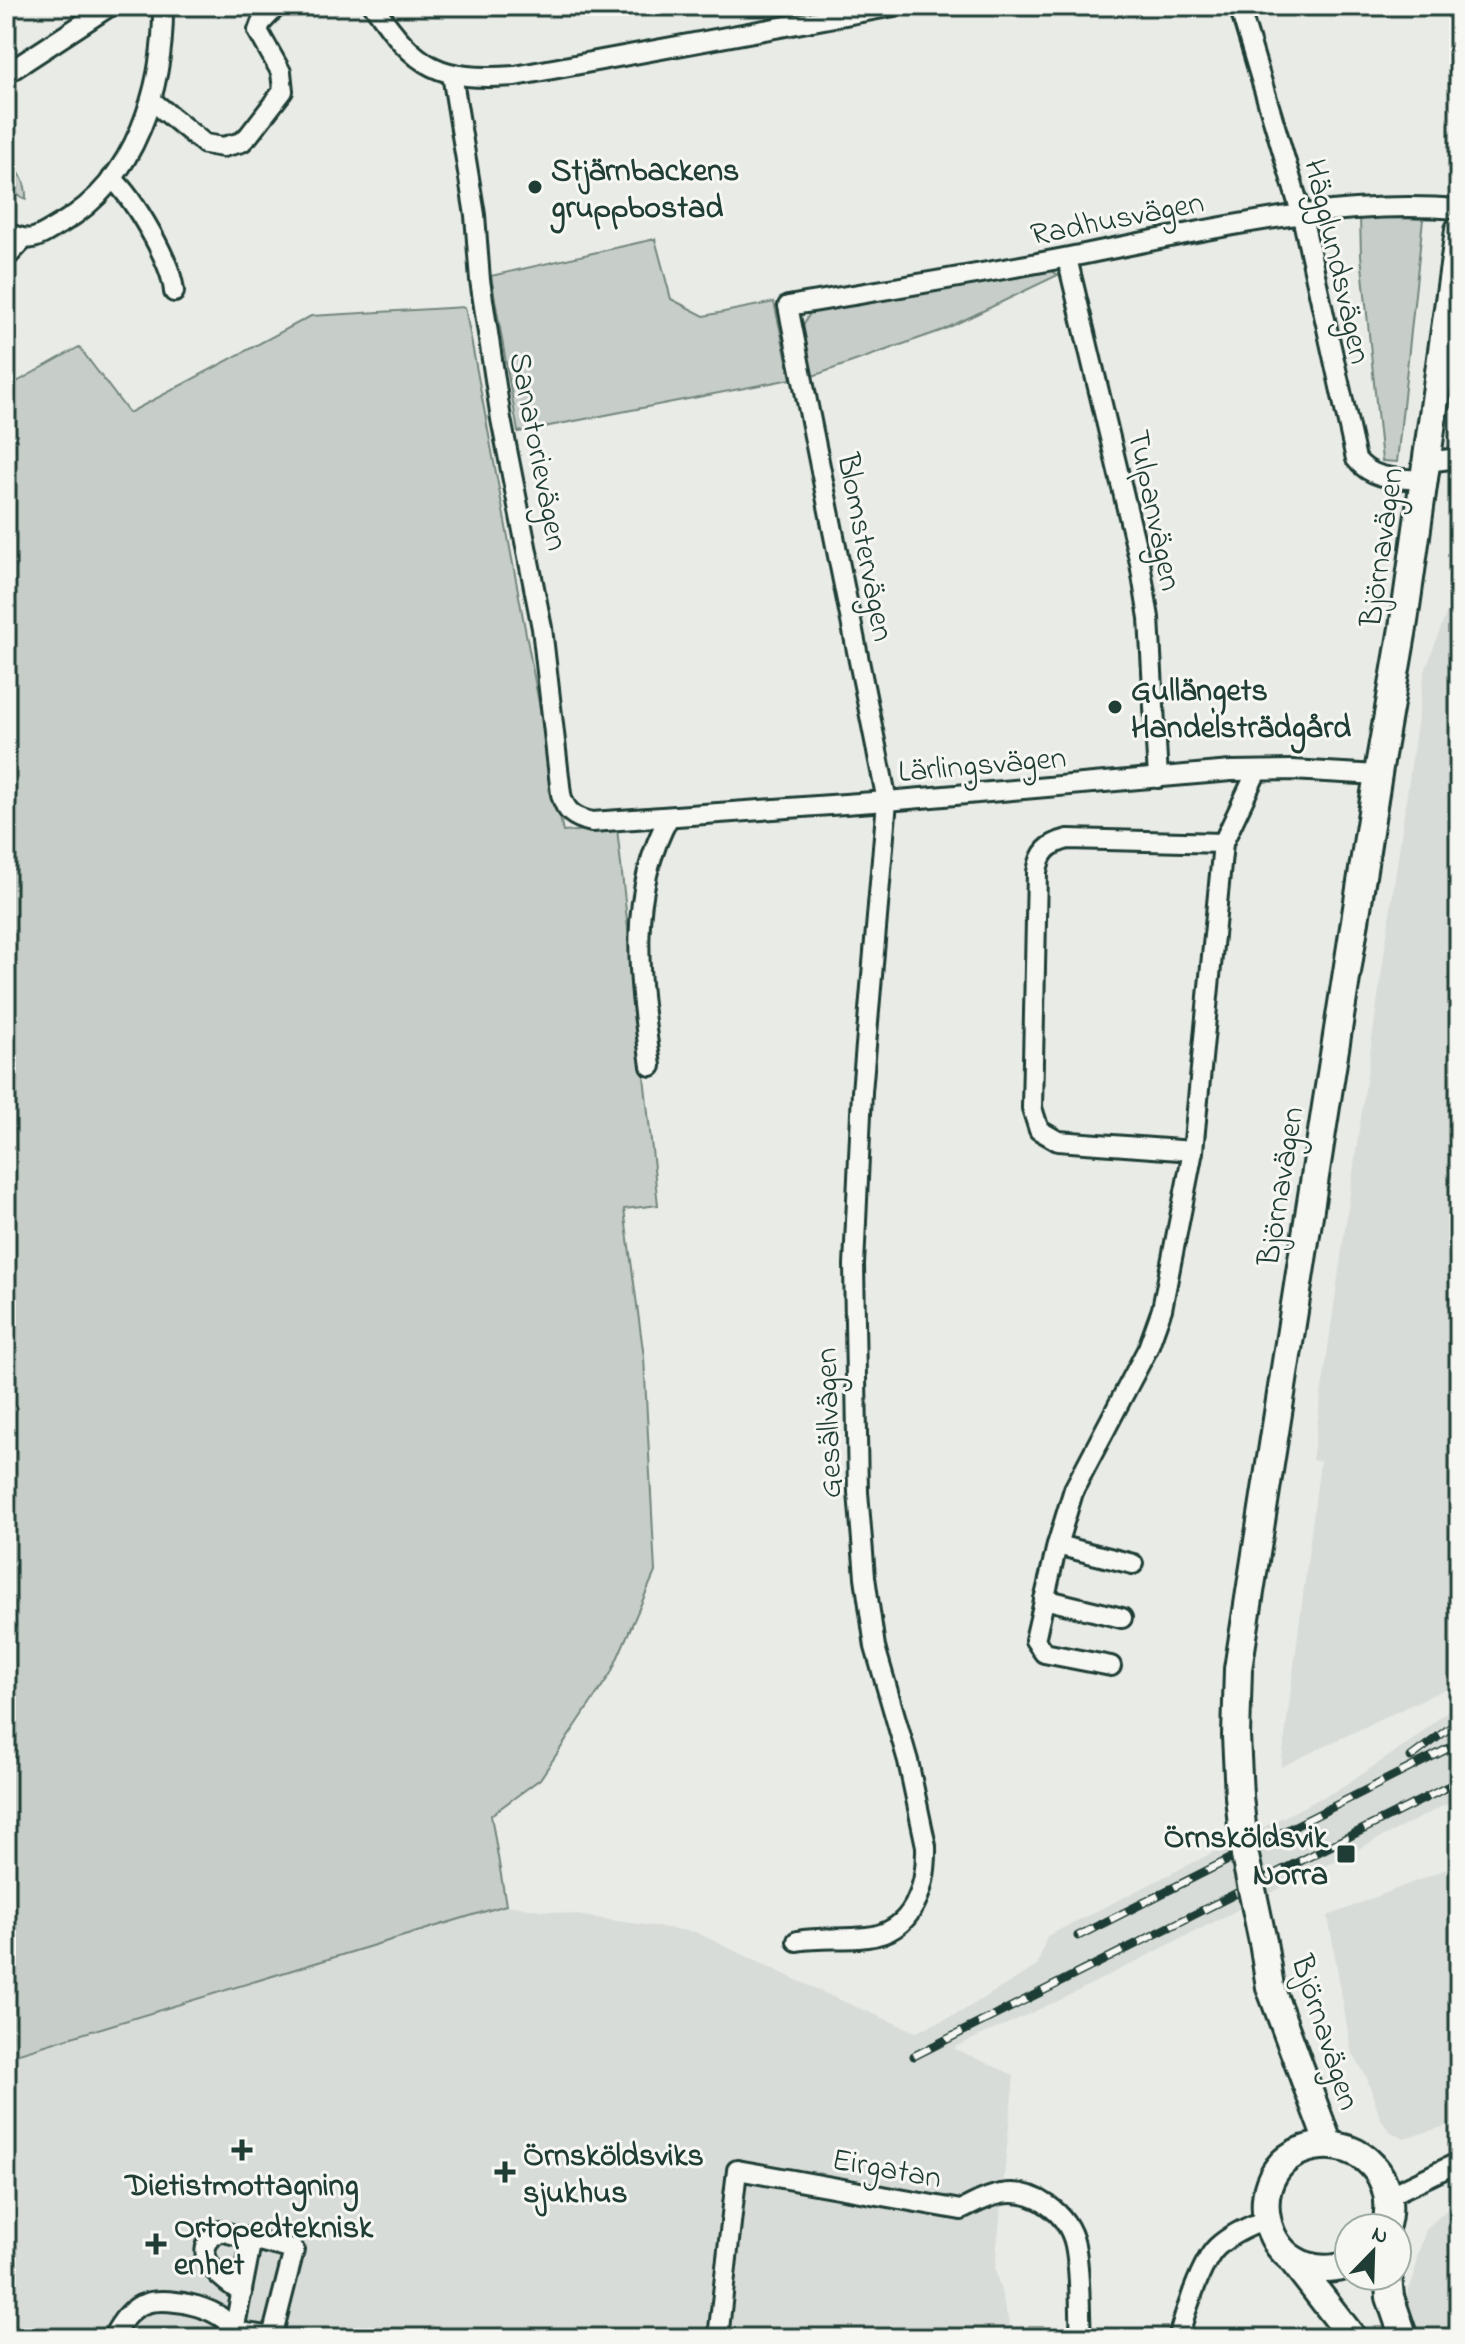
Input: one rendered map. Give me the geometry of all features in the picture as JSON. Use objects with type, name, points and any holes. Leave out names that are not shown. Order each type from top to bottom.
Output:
[{"type":"main road","name":"Björnavägen","points":[[1329,2145],[1270,1987],[1245,1856],[1236,1736],[1238,1669],[1403,628],[1459,230]]},
{"type":"main road","points":[[1353,2338],[1272,2237],[1266,2220],[1268,2189],[1283,2164],[1309,2148],[1329,2145],[1349,2149],[1367,2160],[1381,2176],[1386,2212]]},
{"type":"main road","points":[[1291,2258],[1318,2269],[1333,2267]]},
{"type":"main road","points":[[1390,2292],[1404,2338]]},
{"type":"street","points":[[6,74],[110,6]]},
{"type":"street","points":[[6,258],[14,236],[38,236],[70,218],[91,201],[123,165],[151,100],[162,37],[163,6]]},
{"type":"street","points":[[151,100],[205,144],[223,147],[242,142],[255,130],[283,91],[281,72],[258,31],[261,23],[277,6]]},
{"type":"street","points":[[374,6],[397,40],[412,54],[452,74],[484,78],[515,76],[894,6]]},
{"type":"street","name":"Hägglundsvägen","points":[[1239,6],[1302,216],[1356,459],[1370,473],[1383,477],[1425,471],[1459,458]]},
{"type":"street","name":"Sanatorievägen","points":[[452,74],[475,215],[480,280],[501,419],[542,628],[561,794],[564,806],[571,814],[592,822]]},
{"type":"street","points":[[112,178],[126,192],[165,261],[172,276],[174,292]]},
{"type":"street","name":"Radhusvägen","points":[[788,306],[1067,258],[1215,228],[1361,210],[1459,209]]},
{"type":"street","name":"Tulpanvägen","points":[[1067,258],[1140,563],[1149,618],[1158,778]]},
{"type":"street","name":"Blomstervägen","points":[[788,306],[887,801]]},
{"type":"street","points":[[1111,1666],[1044,1653],[1035,1640],[1057,1545],[1078,1478],[1156,1328],[1193,1151],[1223,843],[1257,771]]},
{"type":"street","name":"Lärlingsvägen","points":[[592,822],[1257,771],[1378,775]]},
{"type":"street","name":"Gesällvägen","points":[[797,1941],[820,1937],[866,1937],[894,1928],[914,1907],[925,1873],[926,1846],[908,1761],[875,1647],[865,1577],[858,1477],[854,1265],[862,1092],[887,801]]},
{"type":"street","points":[[651,1066],[637,953],[639,916],[651,858],[669,817]]},
{"type":"street","points":[[1193,1151],[1058,1141],[1039,1130],[1032,1108],[1037,872],[1043,851],[1068,839],[1223,843]]},
{"type":"street","points":[[1057,1545],[1133,1564]]},
{"type":"street","points":[[1044,1599],[1122,1618]]},
{"type":"street","points":[[1395,2212],[1459,2162]]},
{"type":"street","name":"Eirgatan","points":[[718,2338],[737,2170],[961,2210],[992,2195],[1006,2193],[1021,2194],[1051,2206],[1064,2218],[1075,2246],[1081,2338]]},
{"type":"street","points":[[1178,2338],[1187,2308],[1215,2248],[1250,2225],[1266,2220]]},
{"type":"street","points":[[233,2334],[272,2337],[294,2250],[220,2231],[213,2235],[205,2255],[212,2269],[242,2293]]},
{"type":"street","points":[[233,2334],[252,2238]]},
{"type":"street","points":[[112,2338],[121,2323],[138,2307],[162,2300],[216,2313],[231,2324],[233,2334]]},
{"type":"shaded area","points":[[6,157],[21,176],[26,199],[6,190]]},
{"type":"shaded area","points":[[1360,217],[1423,219],[1397,462],[1382,461],[1361,255]]},
{"type":"shaded area","points":[[655,239],[671,299],[704,316],[774,302],[791,379],[518,432],[491,276]]},
{"type":"shaded area","points":[[1047,268],[1058,275],[943,330],[810,377],[799,332],[813,308]]},
{"type":"shaded area","points":[[465,307],[563,832],[617,828],[658,1205],[624,1209],[644,1357],[655,1572],[611,1673],[540,1779],[491,1815],[506,1905],[6,2057],[6,388],[79,347],[129,413],[311,316]]},
{"type":"shaded area","points":[[1459,578],[1459,1685],[1281,1767],[1320,1462],[1312,1460],[1424,674]]},
{"type":"shaded area","name":"Örnsköldsviks sjukhus","points":[[1459,1701],[1459,1798],[1058,2001],[953,2048],[1014,2075],[995,2269],[1013,2338],[6,2338],[6,2057],[506,1905],[695,1932],[916,2032],[959,2013],[1037,1966],[1047,1936],[1343,1787],[1414,1739]]},
{"type":"shaded area","points":[[1459,1864],[1459,2122],[1404,2139],[1389,2131],[1380,2118],[1367,2078],[1351,2050],[1328,1916]]},
{"type":"shaded area","points":[[1459,2198],[1459,2338],[1409,2338],[1400,2311],[1408,2292],[1413,2292],[1417,2257],[1426,2229]]},
{"type":"railway","points":[[1411,1757],[1459,1721]]},
{"type":"railway","points":[[1078,1936],[1459,1743]]},
{"type":"railway","points":[[914,2056],[1459,1781]]},
{"type":"place","name":"Stjärnbackens gruppbostad","points":[[535,187]]},
{"type":"place","name":"Gullängets Handelsträdgård","points":[[1115,707]]},
{"type":"place","name":"Örnsköldsvik Norra","points":[[1346,1854]]},
{"type":"place","name":"Dietistmottagning","points":[[242,2150]]},
{"type":"place","name":"Örnsköldsviks sjukhus","points":[[505,2172]]},
{"type":"place","name":"Ortopedteknisk enhet","points":[[156,2244]]}]
